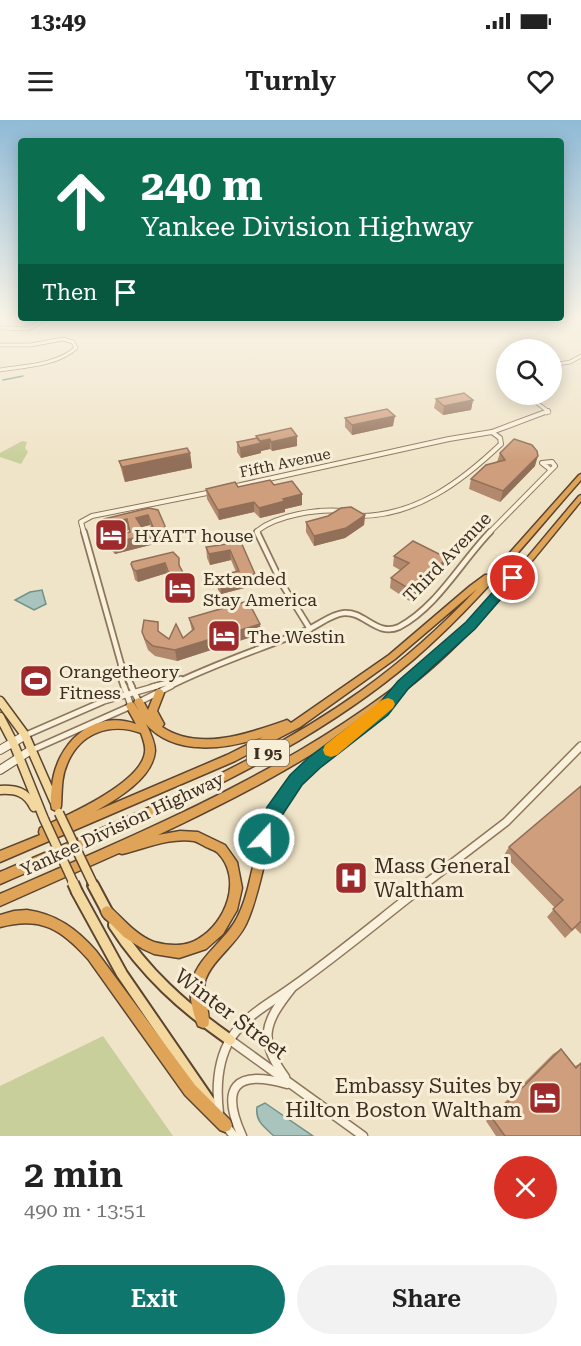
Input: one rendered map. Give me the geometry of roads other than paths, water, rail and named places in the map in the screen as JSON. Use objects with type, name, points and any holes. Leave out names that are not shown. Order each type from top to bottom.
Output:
[{"type":"highway","name":"Yankee Division Highway","points":[[0,878],[217,781],[316,725],[409,658],[456,617],[581,476]]},
{"type":"highway","name":"Yankee Division Highway","points":[[0,900],[199,810],[267,775],[345,728],[403,685],[481,615],[581,497]]},
{"type":"highway","points":[[0,855],[231,758],[281,732],[393,657],[472,588],[498,570]]},
{"type":"highway","points":[[203,1021],[198,997],[200,978],[234,933],[245,913],[266,833],[279,803],[304,772],[382,710],[403,685]]},
{"type":"highway","points":[[159,693],[152,708],[155,719],[167,730],[194,742]]},
{"type":"highway","points":[[135,704],[160,731],[172,738],[194,742],[222,742],[250,736],[277,728],[312,712]]},
{"type":"highway","points":[[0,855],[84,811],[133,779],[145,766],[149,756],[149,743],[135,704]]},
{"type":"highway","points":[[58,809],[62,765],[69,750],[80,739],[96,728],[114,723],[128,723],[144,730]]},
{"type":"highway","points":[[107,912],[147,945],[161,950],[184,950],[200,945],[219,930],[232,910],[237,890],[234,869],[228,857],[216,845],[200,837],[184,835],[110,851]]},
{"type":"highway","points":[[0,921],[18,916],[39,917],[57,924],[75,936],[190,1090],[225,1125]]},
{"type":"main road","name":"Winter Street","points":[[0,701],[24,736],[93,885],[128,946],[154,980],[182,1006],[230,1040]]},
{"type":"main road","points":[[0,717],[13,742],[42,820]]},
{"type":"main road","points":[[0,750],[24,736]]},
{"type":"main road","points":[[0,770],[31,750]]},
{"type":"main road","points":[[0,790],[14,790],[27,795],[50,833],[94,927],[144,1007],[225,1125]]},
{"type":"street","points":[[0,370],[23,365]]},
{"type":"street","name":"Fifth Avenue","points":[[121,664],[102,589],[82,527],[84,519],[492,432],[549,412],[540,405]]},
{"type":"street","points":[[310,629],[280,579],[257,531],[266,525],[335,509],[373,517],[387,516],[452,486],[501,444],[500,438],[492,432]]},
{"type":"street","name":"Third Avenue","points":[[24,736],[125,694],[186,678],[310,629],[346,612],[355,614],[381,628],[392,629],[400,626],[449,581],[489,533],[552,470]]},
{"type":"street","points":[[121,664],[134,692],[135,704]]},
{"type":"street","points":[[121,664],[120,675],[125,694],[135,704]]},
{"type":"street","name":"Third Avenue","points":[[31,750],[159,693],[186,678]]},
{"type":"street","points":[[234,1136],[225,1125],[217,1108],[216,1087],[230,1040],[250,1014],[294,986],[506,822],[581,746]]},
{"type":"street","points":[[294,986],[270,1016],[265,1035],[267,1049],[274,1063],[294,1087]]},
{"type":"street","name":"Winter Street","points":[[230,1040],[363,1136]]},
{"type":"street","points":[[242,1136],[231,1106],[233,1092],[240,1082],[260,1077],[294,1087]]},
{"type":"water","points":[[42,590],[46,604],[34,610],[15,600],[30,592]]},
{"type":"water","points":[[265,1103],[313,1136],[274,1136],[257,1116],[257,1107]]},
{"type":"waterway","points":[[3,380],[23,376]]},
{"type":"place","name":"HYATT house","points":[[111,535]]},
{"type":"place","name":"Extended Stay America","points":[[180,588]]},
{"type":"place","name":"The Westin","points":[[224,636]]},
{"type":"place","name":"Orangetheory Fitness","points":[[36,681]]},
{"type":"place","name":"Mass General Waltham","points":[[351,878]]},
{"type":"place","name":"Embassy Suites by Hilton Boston Waltham","points":[[545,1098]]}]
